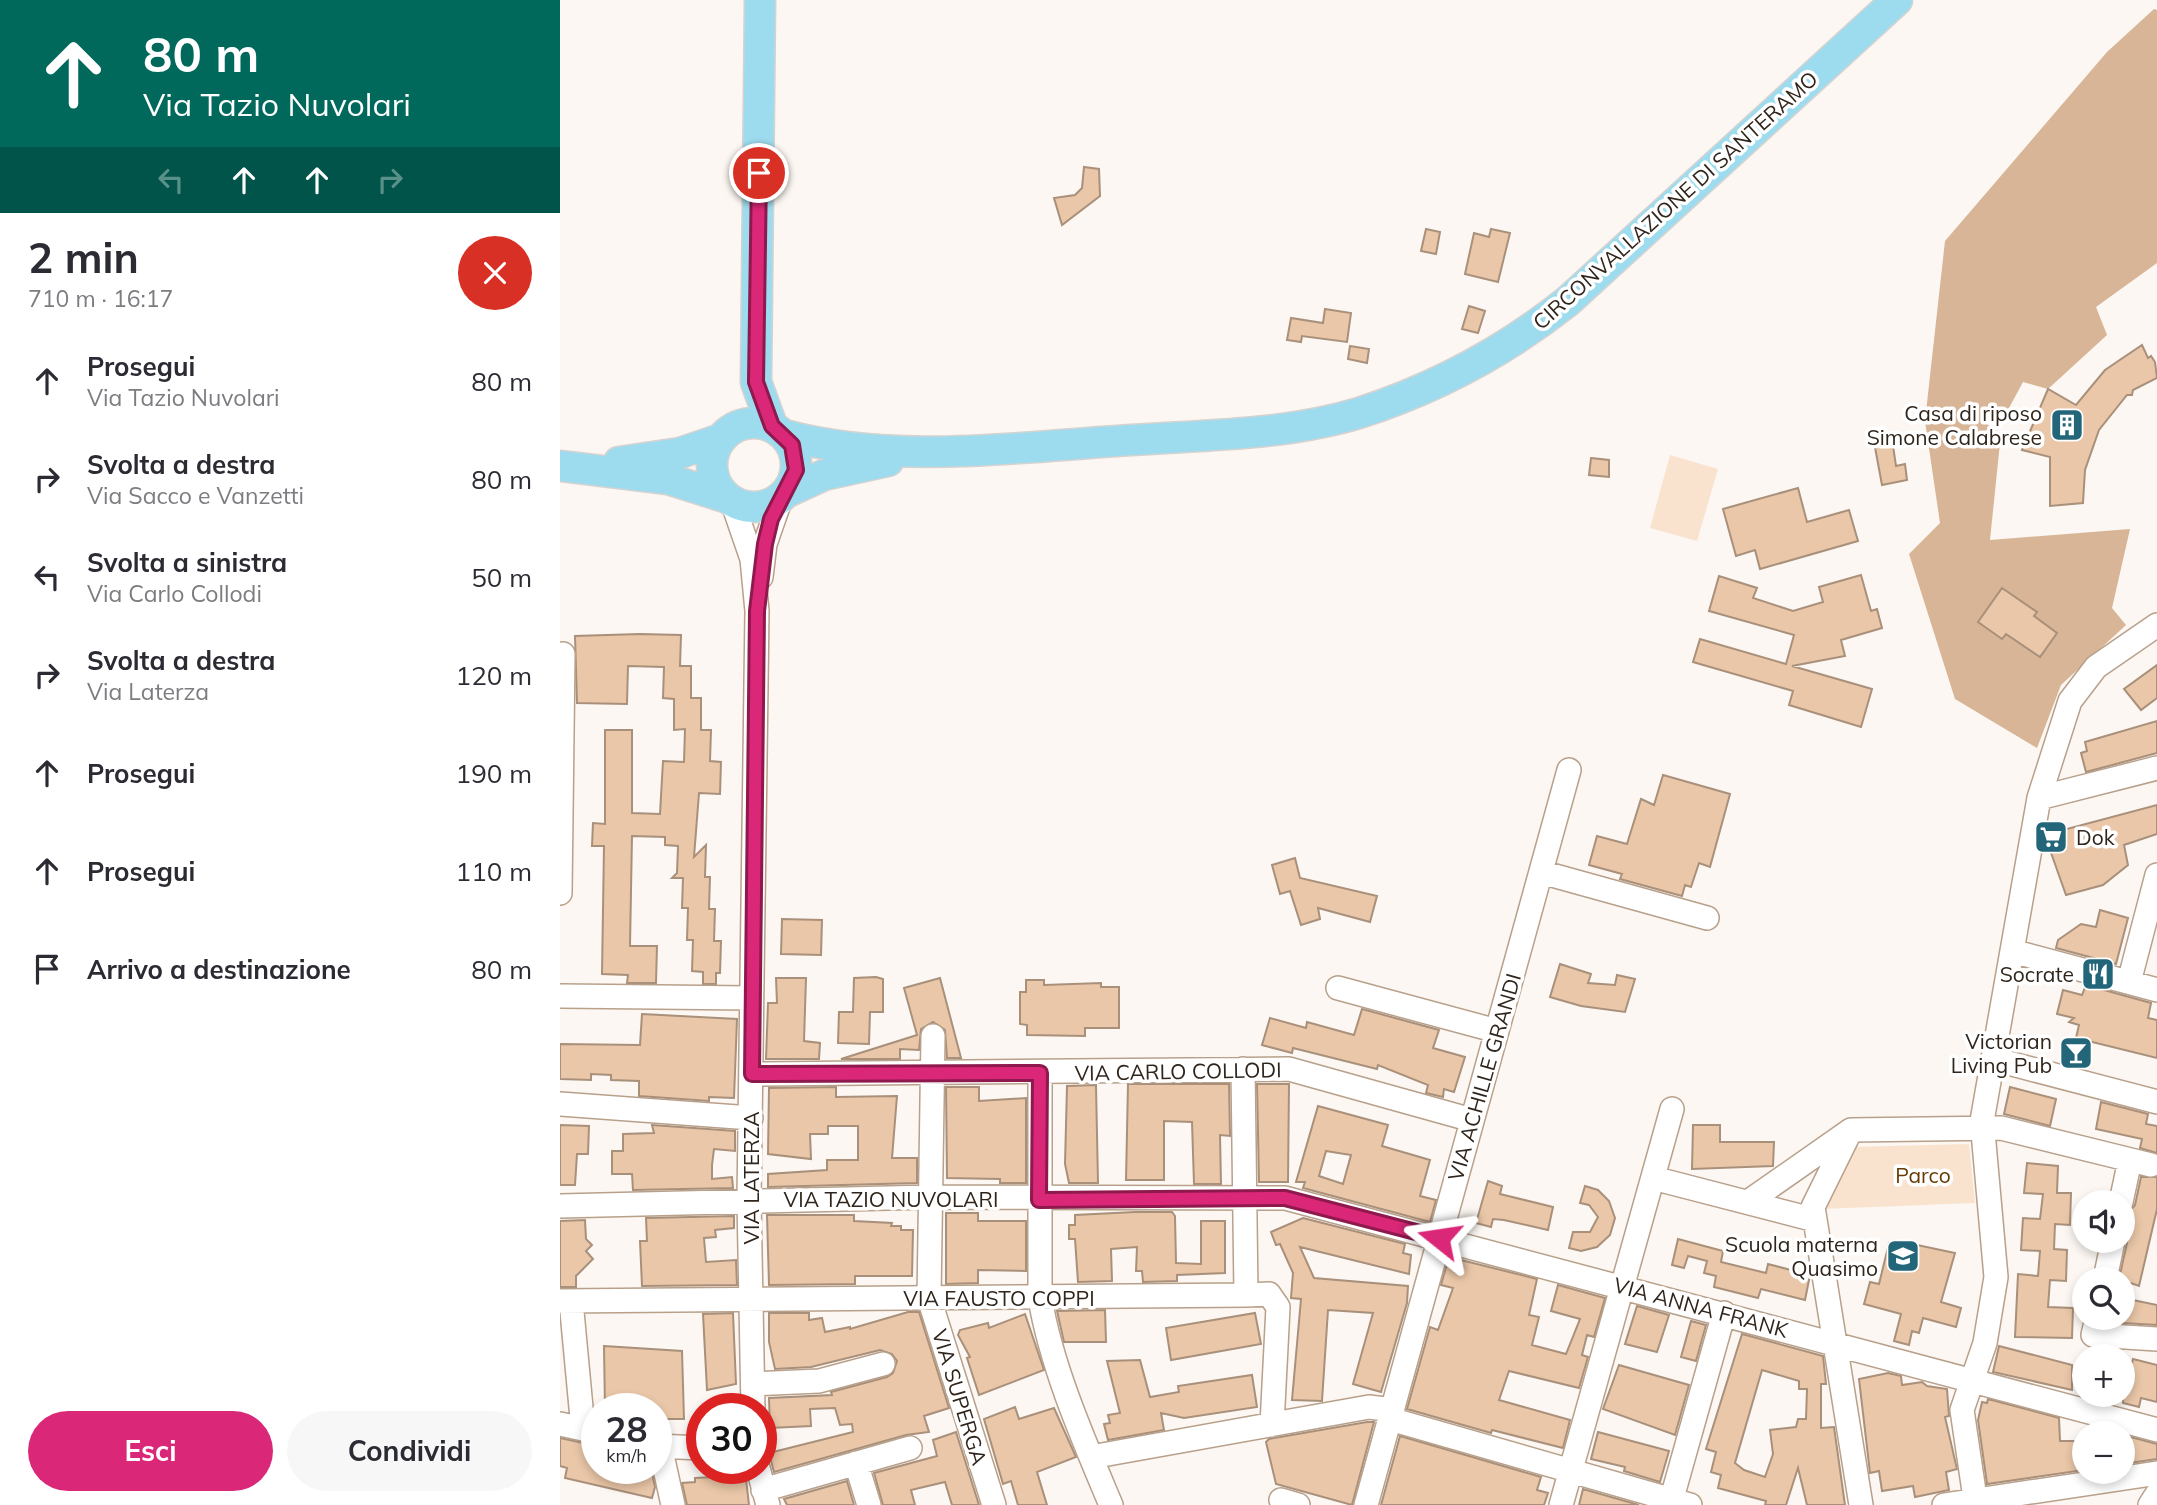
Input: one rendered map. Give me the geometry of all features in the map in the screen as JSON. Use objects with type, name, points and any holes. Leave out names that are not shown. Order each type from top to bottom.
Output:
[{"type":"main road","points":[[561,466],[668,479],[757,507],[783,495],[796,470],[792,445],[778,431],[756,382],[760,0]]},
{"type":"main road","name":"CIRCONVALLAZIONE DI SANTERAMO","points":[[778,431],[833,447],[945,452],[1282,428],[1356,414],[1446,381],[1512,343],[1567,301],[1897,0]]},
{"type":"main road","points":[[730,500],[713,477],[712,464],[723,436],[742,407],[756,362]]},
{"type":"main road","points":[[561,466],[647,459],[680,453],[748,423],[778,431]]},
{"type":"main road","name":"CIRCONVALLAZIONE DI SANTERAMO","points":[[783,495],[824,475],[945,452]]},
{"type":"street","points":[[757,611],[765,544],[783,495]]},
{"type":"street","points":[[730,500],[751,559],[757,611]]},
{"type":"street","name":"VIA LATERZA","points":[[753,1393],[749,1200],[757,611]]},
{"type":"street","points":[[1975,1503],[1962,1410],[1985,1343],[1996,1277],[1982,1127],[2039,798],[2070,701],[2096,667],[2157,625]]},
{"type":"street","points":[[560,893],[563,654]]},
{"type":"street","points":[[2039,798],[2157,768]]},
{"type":"street","name":"VIA ACHILLE GRANDI","points":[[1366,1505],[1569,770]]},
{"type":"street","points":[[1541,872],[1707,918]]},
{"type":"street","points":[[2129,982],[2157,874]]},
{"type":"street","points":[[2012,951],[2157,990]]},
{"type":"street","points":[[1338,988],[1497,1031]]},
{"type":"street","points":[[560,996],[751,998]]},
{"type":"street","name":"VIA SUPERGA","points":[[933,1036],[929,1298],[994,1505]]},
{"type":"street","points":[[1993,1059],[2157,1102]]},
{"type":"street","points":[[1243,1069],[1247,1295]]},
{"type":"street","name":"VIA CARLO COLLODI","points":[[752,1074],[1290,1069],[1472,1120]]},
{"type":"street","points":[[1040,1073],[1040,1298],[1044,1325],[1091,1458],[1111,1505]]},
{"type":"street","points":[[560,1104],[751,1118]]},
{"type":"street","points":[[1561,1505],[1672,1109]]},
{"type":"street","points":[[1748,1202],[1851,1130],[2001,1128],[2140,1163],[2127,1190]]},
{"type":"street","points":[[1851,1130],[1813,1207],[1861,1505]]},
{"type":"street","points":[[1653,1178],[1815,1220]]},
{"type":"street","name":"VIA TAZIO NUVOLARI","points":[[560,1206],[930,1197],[1039,1200],[1244,1198]]},
{"type":"street","name":"VIA ANNA FRANK","points":[[1244,1198],[1285,1198],[1724,1312],[2157,1430]]},
{"type":"street","name":"VIA FAUSTO COPPI","points":[[565,1301],[1269,1294],[1278,1307],[1272,1425]]},
{"type":"street","points":[[565,1301],[583,1393]]},
{"type":"street","points":[[1091,1458],[1369,1407],[1677,1503],[1724,1312]]},
{"type":"street","points":[[2114,1330],[2157,1339]]},
{"type":"street","points":[[753,1384],[819,1381],[883,1364]]},
{"type":"street","points":[[560,1424],[581,1429]]},
{"type":"street","points":[[763,1488],[910,1448]]},
{"type":"street","points":[[856,1463],[869,1505]]},
{"type":"street","points":[[1944,1505],[1975,1503],[2157,1473]]},
{"type":"street","points":[[668,1484],[673,1505]]},
{"type":"street","points":[[2150,1505],[2157,1494]]},
{"type":"green space","points":[[1670,455],[1718,469],[1697,541],[1650,528]]},
{"type":"green space","name":"Parco","points":[[1969,1144],[1975,1203],[1821,1209],[1852,1147]]},
{"type":"shaded area","points":[[2154,9],[2157,10],[2157,263],[2096,307],[2107,335],[2048,389],[2023,382],[2009,408],[1982,421],[2001,433],[1990,540],[2130,529],[2112,608],[2126,625],[2061,685],[2037,748],[1955,699],[1909,554],[1940,523],[1925,421],[1945,241],[2107,52]]},
{"type":"building","points":[[1084,167],[1099,169],[1100,196],[1062,225],[1054,198],[1075,195],[1082,188]]},
{"type":"building","points":[[1426,229],[1440,232],[1436,254],[1421,251]]},
{"type":"building","points":[[1491,229],[1510,233],[1498,282],[1465,274],[1474,233],[1489,237]]},
{"type":"building","points":[[1469,306],[1485,311],[1478,333],[1462,329]]},
{"type":"building","points":[[1325,309],[1351,313],[1347,342],[1302,336],[1301,342],[1287,340],[1291,318],[1323,323]]},
{"type":"building","name":"Casa di riposo Simone Calabrese","points":[[2142,345],[2148,358],[2151,356],[2155,362],[2157,378],[2133,390],[2132,395],[2127,395],[2099,430],[2085,470],[2083,503],[2050,506],[2050,457],[2022,450],[2048,389],[2076,405],[2105,370]]},
{"type":"building","points":[[1350,346],[1369,349],[1367,363],[1348,359]]},
{"type":"building","points":[[1892,439],[1896,466],[1905,464],[1907,480],[1882,485],[1874,442]]},
{"type":"building","points":[[1591,458],[1609,460],[1609,477],[1589,475]]},
{"type":"building","points":[[1798,488],[1807,522],[1849,510],[1858,541],[1760,569],[1755,550],[1736,556],[1723,509]]},
{"type":"building","points":[[1861,575],[1871,611],[1877,609],[1882,628],[1841,640],[1845,656],[1792,666],[1872,689],[1861,727],[1789,705],[1793,691],[1693,662],[1700,639],[1786,664],[1794,635],[1709,611],[1719,576],[1757,588],[1753,598],[1793,611],[1823,602],[1819,587]]},
{"type":"building","points":[[2002,588],[2037,612],[2034,616],[2057,633],[2040,657],[2006,634],[2002,639],[1978,622]]},
{"type":"building","points":[[681,635],[680,666],[691,666],[691,698],[701,698],[701,730],[711,730],[710,761],[721,762],[720,794],[699,793],[694,857],[706,845],[705,877],[710,877],[709,909],[715,909],[714,941],[721,941],[720,973],[716,973],[716,984],[703,984],[703,972],[692,971],[693,940],[687,940],[688,908],[682,908],[683,878],[672,878],[677,873],[678,846],[665,845],[665,837],[632,836],[630,946],[657,946],[656,983],[627,983],[628,975],[602,974],[604,846],[592,846],[593,823],[605,824],[605,730],[632,730],[632,813],[660,814],[663,761],[684,762],[685,729],[674,730],[674,699],[663,698],[664,667],[628,666],[627,704],[577,703],[575,636]]},
{"type":"building","points":[[2157,665],[2157,698],[2141,710],[2124,689]]},
{"type":"building","points":[[2157,721],[2157,753],[2086,772],[2081,753],[2087,751],[2085,742]]},
{"type":"building","points":[[1663,775],[1730,794],[1710,867],[1699,863],[1691,887],[1685,885],[1682,896],[1620,879],[1622,874],[1589,865],[1597,836],[1627,844],[1641,799],[1654,805]]},
{"type":"building","points":[[2157,805],[2157,834],[2124,845],[2128,865],[2103,885],[2066,895],[2050,850],[2053,827],[2067,829]]},
{"type":"building","points":[[1295,858],[1300,878],[1377,896],[1370,922],[1318,908],[1320,919],[1301,925],[1290,891],[1280,894],[1272,865]]},
{"type":"building","points":[[2100,910],[2128,918],[2116,964],[2056,948],[2058,940],[2081,924],[2096,927]]},
{"type":"building","points":[[782,919],[822,920],[821,955],[781,954]]},
{"type":"building","points":[[1560,964],[1591,974],[1588,983],[1615,985],[1617,975],[1635,979],[1625,1012],[1581,1006],[1550,997]]},
{"type":"building","points":[[776,978],[806,978],[804,1041],[820,1043],[819,1059],[766,1059],[768,1003],[777,1003]]},
{"type":"building","points":[[854,978],[883,979],[883,1012],[870,1012],[869,1044],[838,1043],[839,1012],[853,1012]]},
{"type":"building","points":[[940,978],[961,1058],[947,1058],[945,1030],[933,1022],[921,1029],[919,1050],[900,1049],[900,1059],[841,1059],[917,1035],[904,988]]},
{"type":"building","points":[[1026,980],[1044,980],[1044,985],[1101,983],[1101,987],[1119,987],[1119,1028],[1085,1028],[1085,1036],[1027,1035],[1027,1025],[1020,1024],[1020,992],[1026,992]]},
{"type":"building","points":[[2086,985],[2151,1003],[2148,1018],[2157,1020],[2157,1058],[2076,1038],[2079,1025],[2069,1022],[2074,1018],[2057,1014],[2063,990],[2082,995]]},
{"type":"building","points":[[1362,1009],[1439,1030],[1433,1048],[1465,1057],[1454,1092],[1444,1089],[1443,1097],[1426,1093],[1428,1085],[1378,1065],[1377,1069],[1293,1048],[1292,1053],[1262,1045],[1270,1018],[1306,1028],[1307,1022],[1354,1035]]},
{"type":"building","points":[[642,1014],[737,1019],[734,1098],[709,1097],[709,1101],[639,1096],[639,1081],[611,1080],[611,1075],[591,1074],[591,1080],[560,1079],[560,1044],[640,1045]]},
{"type":"building","points":[[1128,1084],[1229,1084],[1230,1136],[1220,1135],[1221,1184],[1194,1184],[1192,1122],[1164,1121],[1164,1180],[1126,1180]]},
{"type":"building","points":[[1257,1084],[1289,1084],[1288,1182],[1259,1182]]},
{"type":"building","points":[[1096,1085],[1098,1183],[1069,1183],[1065,1164],[1067,1086]]},
{"type":"building","points":[[836,1087],[836,1097],[897,1096],[892,1158],[917,1158],[917,1183],[768,1187],[768,1174],[827,1170],[827,1160],[858,1160],[858,1126],[828,1126],[828,1134],[810,1134],[811,1159],[768,1154],[769,1088]]},
{"type":"building","points":[[946,1087],[979,1087],[979,1101],[1026,1098],[1026,1183],[1000,1183],[1000,1179],[947,1178]]},
{"type":"building","points":[[2010,1087],[2056,1099],[2050,1126],[2004,1114]]},
{"type":"building","points":[[2101,1102],[2148,1114],[2146,1124],[2157,1126],[2157,1153],[2140,1148],[2142,1139],[2096,1129]]},
{"type":"building","points":[[1318,1106],[1388,1125],[1382,1146],[1430,1160],[1420,1196],[1436,1200],[1430,1222],[1303,1188],[1305,1182],[1296,1182]],"holes":[[[1326,1151],[1351,1155],[1343,1184],[1319,1176]]]},
{"type":"building","points":[[560,1125],[589,1126],[588,1154],[577,1154],[575,1185],[560,1185]]},
{"type":"building","points":[[652,1125],[735,1131],[735,1151],[714,1149],[712,1165],[712,1179],[732,1177],[733,1188],[633,1190],[632,1174],[612,1174],[612,1151],[623,1151],[623,1134],[654,1133]]},
{"type":"building","points":[[1693,1125],[1720,1125],[1720,1142],[1774,1142],[1773,1166],[1692,1169]]},
{"type":"building","points":[[2027,1163],[2058,1166],[2057,1193],[2071,1193],[2070,1225],[2055,1224],[2054,1249],[2067,1250],[2066,1281],[2050,1280],[2048,1307],[2072,1308],[2072,1338],[2015,1337],[2018,1274],[2038,1276],[2040,1251],[2021,1250],[2023,1218],[2040,1219],[2043,1194],[2024,1193]]},
{"type":"building","points":[[2141,1177],[2157,1177],[2157,1209],[2139,1286],[2135,1285],[2135,1267],[2122,1267],[2125,1253],[2135,1253],[2135,1205]]},
{"type":"building","points":[[1488,1181],[1502,1186],[1500,1194],[1553,1207],[1548,1230],[1504,1220],[1493,1219],[1491,1227],[1476,1223]]},
{"type":"building","points":[[1585,1186],[1598,1190],[1609,1201],[1615,1218],[1610,1235],[1597,1247],[1581,1251],[1569,1248],[1573,1232],[1590,1232],[1598,1217],[1589,1205],[1580,1203]]},
{"type":"building","points":[[1172,1212],[1175,1216],[1176,1263],[1201,1264],[1201,1221],[1225,1221],[1225,1273],[1177,1275],[1177,1281],[1143,1282],[1142,1271],[1136,1271],[1137,1247],[1111,1249],[1112,1281],[1078,1282],[1075,1239],[1069,1239],[1069,1225],[1075,1225],[1075,1215]]},
{"type":"building","points":[[946,1213],[978,1213],[978,1221],[1026,1221],[1026,1271],[978,1270],[978,1283],[946,1284]]},
{"type":"building","points":[[767,1215],[854,1215],[854,1221],[892,1223],[891,1226],[901,1226],[901,1230],[913,1230],[912,1276],[855,1276],[855,1284],[769,1285]]},
{"type":"building","points":[[734,1216],[734,1228],[715,1230],[716,1237],[704,1238],[706,1262],[736,1260],[737,1285],[642,1286],[640,1241],[647,1241],[646,1218]]},
{"type":"building","points":[[1303,1218],[1405,1244],[1403,1253],[1411,1255],[1409,1274],[1300,1247],[1314,1278],[1408,1286],[1407,1303],[1381,1392],[1353,1384],[1373,1313],[1328,1310],[1322,1401],[1292,1400],[1301,1299],[1291,1298],[1293,1273],[1280,1244],[1276,1245],[1271,1232]]},
{"type":"building","points":[[585,1220],[586,1239],[592,1245],[586,1251],[593,1259],[576,1276],[576,1287],[560,1287],[560,1221]]},
{"type":"building","points":[[1678,1239],[1723,1251],[1721,1262],[1766,1273],[1768,1264],[1810,1275],[1805,1300],[1761,1289],[1758,1298],[1714,1287],[1716,1276],[1704,1273],[1707,1261],[1688,1256],[1684,1268],[1672,1265]]},
{"type":"building","points":[[1903,1242],[1955,1253],[1941,1302],[1961,1308],[1956,1327],[1923,1318],[1919,1333],[1912,1331],[1909,1345],[1894,1341],[1901,1314],[1864,1304],[1870,1282],[1879,1284],[1889,1243],[1902,1247]]},
{"type":"building","points":[[1449,1257],[1537,1279],[1529,1315],[1539,1317],[1532,1345],[1566,1354],[1580,1319],[1551,1311],[1558,1285],[1605,1298],[1594,1337],[1587,1335],[1582,1355],[1588,1357],[1579,1388],[1509,1371],[1499,1400],[1570,1420],[1563,1448],[1492,1430],[1491,1433],[1407,1409],[1430,1327],[1438,1330],[1453,1288],[1441,1285]]},
{"type":"building","points":[[2135,1300],[2157,1305],[2157,1325],[2135,1324]]},
{"type":"building","points":[[1637,1306],[1669,1315],[1657,1352],[1625,1344]]},
{"type":"building","points":[[1105,1310],[1106,1342],[1064,1342],[1057,1311]]},
{"type":"building","points":[[908,1312],[919,1312],[949,1408],[924,1416],[929,1432],[906,1435],[777,1471],[777,1451],[853,1432],[852,1424],[840,1425],[835,1408],[810,1409],[811,1426],[777,1428],[777,1398],[832,1395],[831,1392],[887,1377],[893,1373],[897,1361],[892,1354],[880,1350],[811,1367],[775,1369],[769,1342],[769,1313],[809,1313],[809,1320],[822,1318],[825,1332],[850,1329]]},
{"type":"building","points":[[733,1313],[736,1384],[707,1390],[703,1314]]},
{"type":"building","points":[[1255,1313],[1261,1344],[1171,1360],[1166,1328]]},
{"type":"building","points":[[1025,1314],[1044,1370],[979,1395],[967,1358],[970,1357],[958,1335],[960,1330],[988,1323],[989,1328]]},
{"type":"building","points":[[1691,1321],[1706,1325],[1696,1361],[1681,1357]]},
{"type":"building","points":[[1742,1334],[1823,1356],[1826,1384],[1821,1384],[1821,1428],[1834,1427],[1845,1505],[1807,1505],[1798,1468],[1786,1505],[1765,1505],[1766,1501],[1718,1488],[1721,1475],[1711,1472],[1716,1452],[1706,1449]],"holes":[[[1762,1370],[1799,1381],[1799,1389],[1807,1389],[1806,1419],[1798,1419],[1796,1427],[1770,1430],[1773,1454],[1765,1477],[1744,1470],[1735,1463]]]},
{"type":"building","points":[[604,1346],[682,1351],[684,1419],[672,1419],[672,1393],[605,1393]]},
{"type":"building","points":[[1999,1346],[2072,1365],[2072,1390],[1993,1372]]},
{"type":"building","points":[[1140,1360],[1150,1397],[1179,1392],[1178,1386],[1252,1375],[1257,1407],[1184,1418],[1161,1413],[1164,1430],[1108,1440],[1104,1424],[1110,1423],[1108,1415],[1120,1413],[1107,1361]]},
{"type":"building","points":[[2135,1360],[2157,1365],[2157,1402],[2141,1398],[2139,1407],[2135,1406]]},
{"type":"building","points":[[1619,1365],[1689,1385],[1675,1435],[1603,1409]]},
{"type":"building","points":[[1888,1373],[1901,1376],[1902,1385],[1922,1382],[1927,1386],[1947,1389],[1949,1416],[1945,1417],[1957,1469],[1946,1472],[1949,1490],[1915,1497],[1913,1486],[1882,1491],[1879,1471],[1870,1473],[1859,1379]]},
{"type":"building","points":[[1988,1399],[2059,1418],[2060,1441],[2072,1441],[2072,1472],[1987,1484],[1978,1420],[1982,1402],[1987,1403]]},
{"type":"building","points":[[1015,1407],[1019,1419],[1054,1408],[1076,1457],[1037,1472],[1047,1505],[1018,1505],[1011,1481],[1003,1484],[984,1419]]},
{"type":"building","points":[[1374,1422],[1352,1505],[1276,1484],[1266,1442],[1269,1439]]},
{"type":"building","points":[[956,1432],[979,1505],[952,1505],[945,1482],[911,1490],[915,1505],[883,1505],[874,1473],[937,1456],[933,1440]]},
{"type":"building","points":[[1598,1432],[1669,1451],[1660,1482],[1624,1471],[1625,1467],[1591,1459]]},
{"type":"building","points":[[1400,1436],[1541,1477],[1537,1490],[1548,1493],[1544,1505],[1381,1505]]},
{"type":"building","points":[[560,1438],[581,1443],[581,1482],[565,1478],[567,1468],[560,1466]]},
{"type":"building","points":[[2135,1438],[2157,1444],[2157,1459],[2135,1462]]},
{"type":"building","points":[[847,1481],[854,1505],[787,1505],[784,1499]]},
{"type":"building","points":[[682,1483],[747,1484],[749,1505],[687,1505]]},
{"type":"building","points":[[591,1484],[654,1484],[652,1498]]},
{"type":"building","points":[[1583,1489],[1639,1505],[1579,1505]]},
{"type":"place","name":"Casa di riposo Simone Calabrese","points":[[2067,425]]},
{"type":"place","name":"Dok","points":[[2051,837]]},
{"type":"place","name":"Socrate","points":[[2098,974]]},
{"type":"place","name":"Victorian Living Pub","points":[[2076,1053]]},
{"type":"place","name":"Scuola materna Quasimo","points":[[1903,1256]]},
{"type":"route","points":[[759,173],[756,382],[772,426],[792,445],[796,470],[771,519],[765,544],[757,611],[752,1074],[1040,1073],[1039,1200],[1285,1198],[1439,1238]]}]
